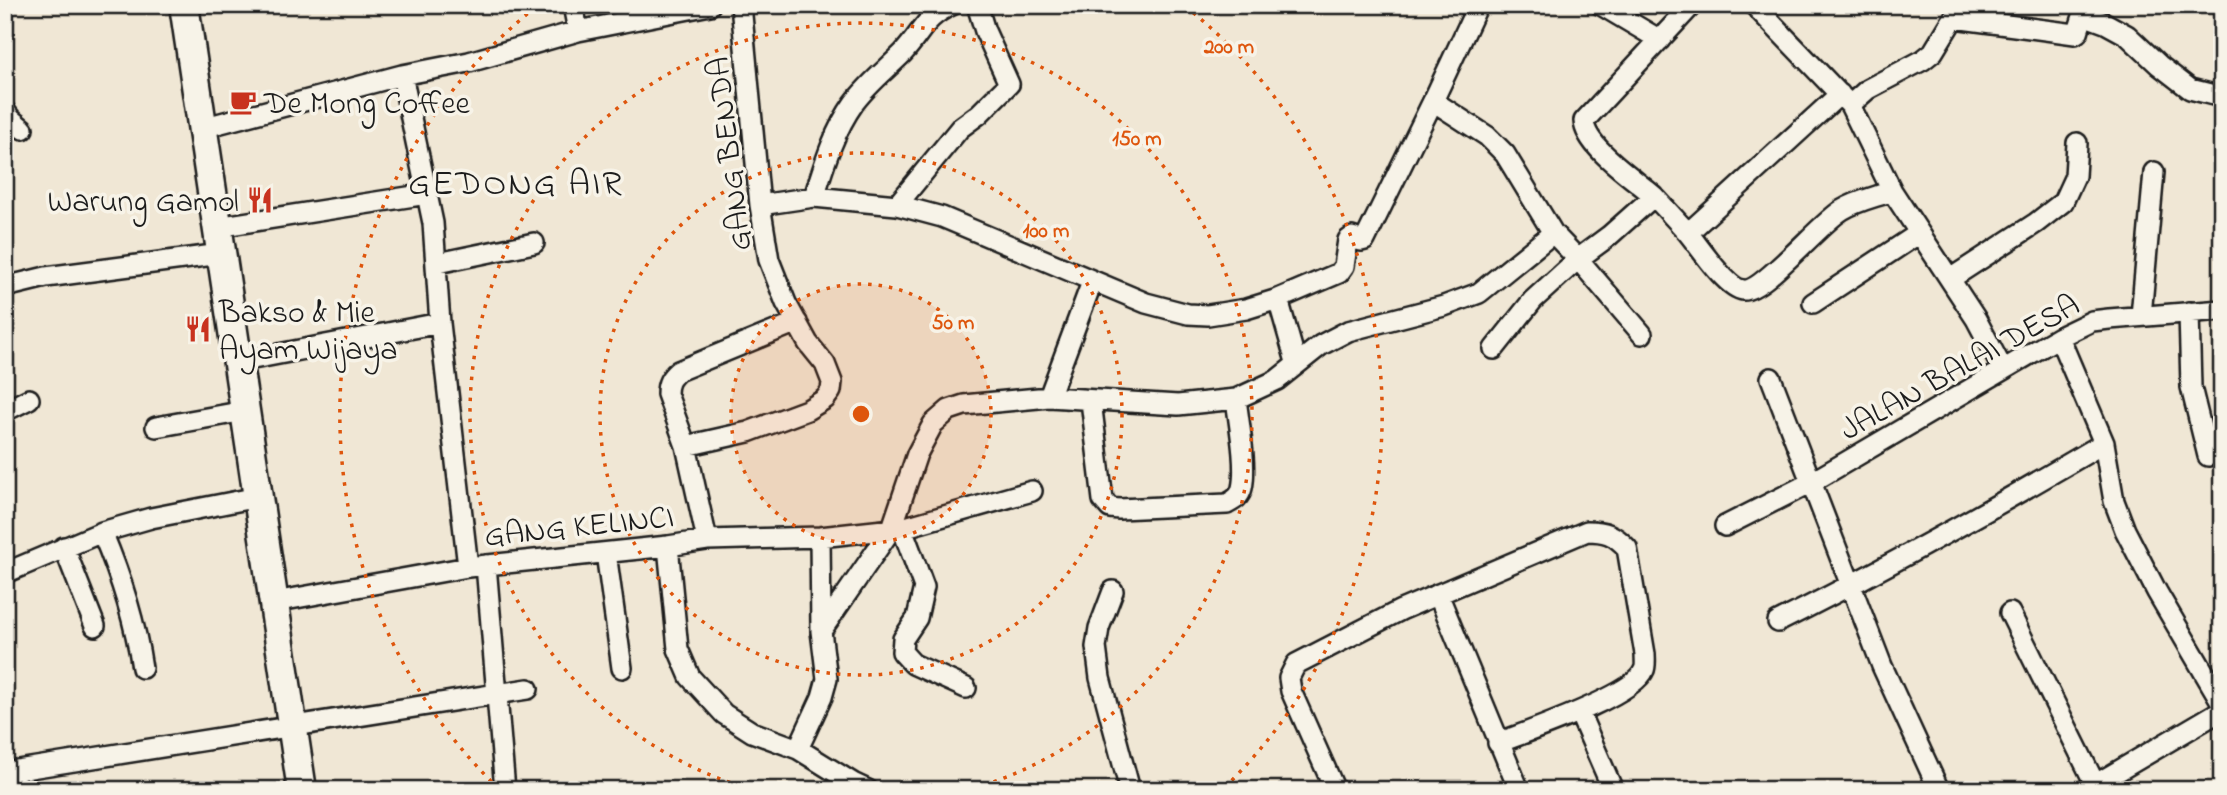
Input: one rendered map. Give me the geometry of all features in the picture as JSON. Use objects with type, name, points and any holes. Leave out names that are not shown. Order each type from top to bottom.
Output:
[{"type":"main road","points":[[184,5],[302,790]]},
{"type":"street","points":[[573,5],[578,31]]},
{"type":"street","points":[[202,128],[402,75],[469,62],[578,31],[710,5]]},
{"type":"street","name":"GANG BENDA","points":[[686,446],[748,432],[807,410],[825,400],[831,391],[832,382],[825,364],[808,343],[786,303],[769,260],[760,205],[741,5]]},
{"type":"street","points":[[897,205],[960,128],[979,114],[1009,84],[976,5]]},
{"type":"street","points":[[760,205],[814,197],[897,205],[942,217],[1092,282],[1146,303],[1188,314],[1226,313],[1278,299],[1339,273],[1344,266],[1348,240],[1352,237],[1361,242],[1365,240],[1478,5]]},
{"type":"street","points":[[1601,5],[1660,40]]},
{"type":"street","points":[[1692,5],[1584,121],[1585,131],[1595,145],[1654,196],[1731,285],[1741,290],[1751,290],[1765,281],[1843,209],[1892,191]]},
{"type":"street","points":[[1754,5],[1845,100],[1892,191],[1976,319],[2003,370]]},
{"type":"street","points":[[814,197],[839,128],[853,105],[902,53],[929,18],[944,7]]},
{"type":"street","points":[[1688,233],[1845,100],[1923,60],[1933,52],[1957,11],[2075,34],[2083,16],[2086,16],[2127,36],[2190,89],[2222,97]]},
{"type":"street","points":[[402,75],[427,194],[438,263],[440,323],[498,693],[505,790]]},
{"type":"street","points":[[1433,101],[1487,136],[1505,155],[1553,233],[1642,334]]},
{"type":"street","points":[[5,111],[23,129]]},
{"type":"street","points":[[1950,279],[2036,223],[2063,202],[2075,176],[2077,143]]},
{"type":"street","points":[[2141,316],[2154,172]]},
{"type":"street","points":[[5,287],[427,194]]},
{"type":"street","points":[[1494,349],[1533,300],[1654,196]]},
{"type":"street","points":[[821,631],[897,528],[916,454],[933,424],[949,410],[964,405],[1049,397],[1178,405],[1237,400],[1276,380],[1296,362],[1348,331],[1444,306],[1479,293],[1553,233]]},
{"type":"street","points":[[1813,303],[1918,234]]},
{"type":"street","points":[[438,263],[534,243]]},
{"type":"street","points":[[1049,397],[1092,282]]},
{"type":"street","points":[[1278,299],[1296,362]]},
{"type":"street","name":"JALAN BALAI DESA","points":[[1725,526],[1812,482],[2059,337],[2092,321],[2222,310]]},
{"type":"street","points":[[2189,312],[2192,387],[2208,456]]},
{"type":"street","points":[[706,540],[686,446],[667,394],[667,385],[671,377],[678,372],[797,322]]},
{"type":"street","points":[[237,362],[440,323]]},
{"type":"street","points":[[2059,337],[2104,443],[2114,501],[2125,530],[2157,592],[2222,703]]},
{"type":"street","points":[[1771,378],[1882,666],[1940,790]]},
{"type":"street","points":[[5,411],[29,400]]},
{"type":"street","points":[[1091,401],[1103,500],[1110,508],[1118,509],[1227,504],[1237,498],[1242,490],[1243,474],[1237,400]]},
{"type":"street","points":[[156,428],[245,411]]},
{"type":"street","points":[[1778,622],[1961,526],[2104,443]]},
{"type":"street","name":"GANG KELINCI","points":[[274,602],[477,566],[706,540],[820,537],[897,528],[1032,491]]},
{"type":"street","points":[[5,573],[102,532],[151,518],[258,497]]},
{"type":"street","points":[[897,528],[924,587],[917,618],[903,639],[902,652],[913,664],[966,688]]},
{"type":"street","points":[[1335,790],[1291,691],[1289,678],[1296,664],[1401,610],[1587,531],[1603,531],[1616,536],[1627,548],[1645,654],[1644,670],[1633,682],[1579,712],[1498,743]]},
{"type":"street","points":[[102,532],[120,574],[130,607],[142,668]]},
{"type":"street","points":[[798,750],[827,678],[821,631],[820,537]]},
{"type":"street","points":[[668,546],[678,649],[690,677],[724,714],[752,732],[798,750],[868,790]]},
{"type":"street","points":[[64,547],[95,626]]},
{"type":"street","points":[[606,553],[622,668]]},
{"type":"street","points":[[1113,591],[1099,628],[1097,663],[1130,790]]},
{"type":"street","points":[[1438,594],[1519,790]]},
{"type":"street","points":[[2010,613],[2093,788],[2222,709]]},
{"type":"street","points":[[5,772],[528,689]]},
{"type":"street","points":[[1579,712],[1613,790]]},
{"type":"place","name":"De Mong Coffee","points":[[243,102]]},
{"type":"place","name":"Warung Gamol","points":[[260,200]]},
{"type":"place","name":"Bakso & Mie Ayam Wijaya","points":[[198,329]]},
{"type":"district","name":"GEDONG AIR","points":[[516,182]]}]
